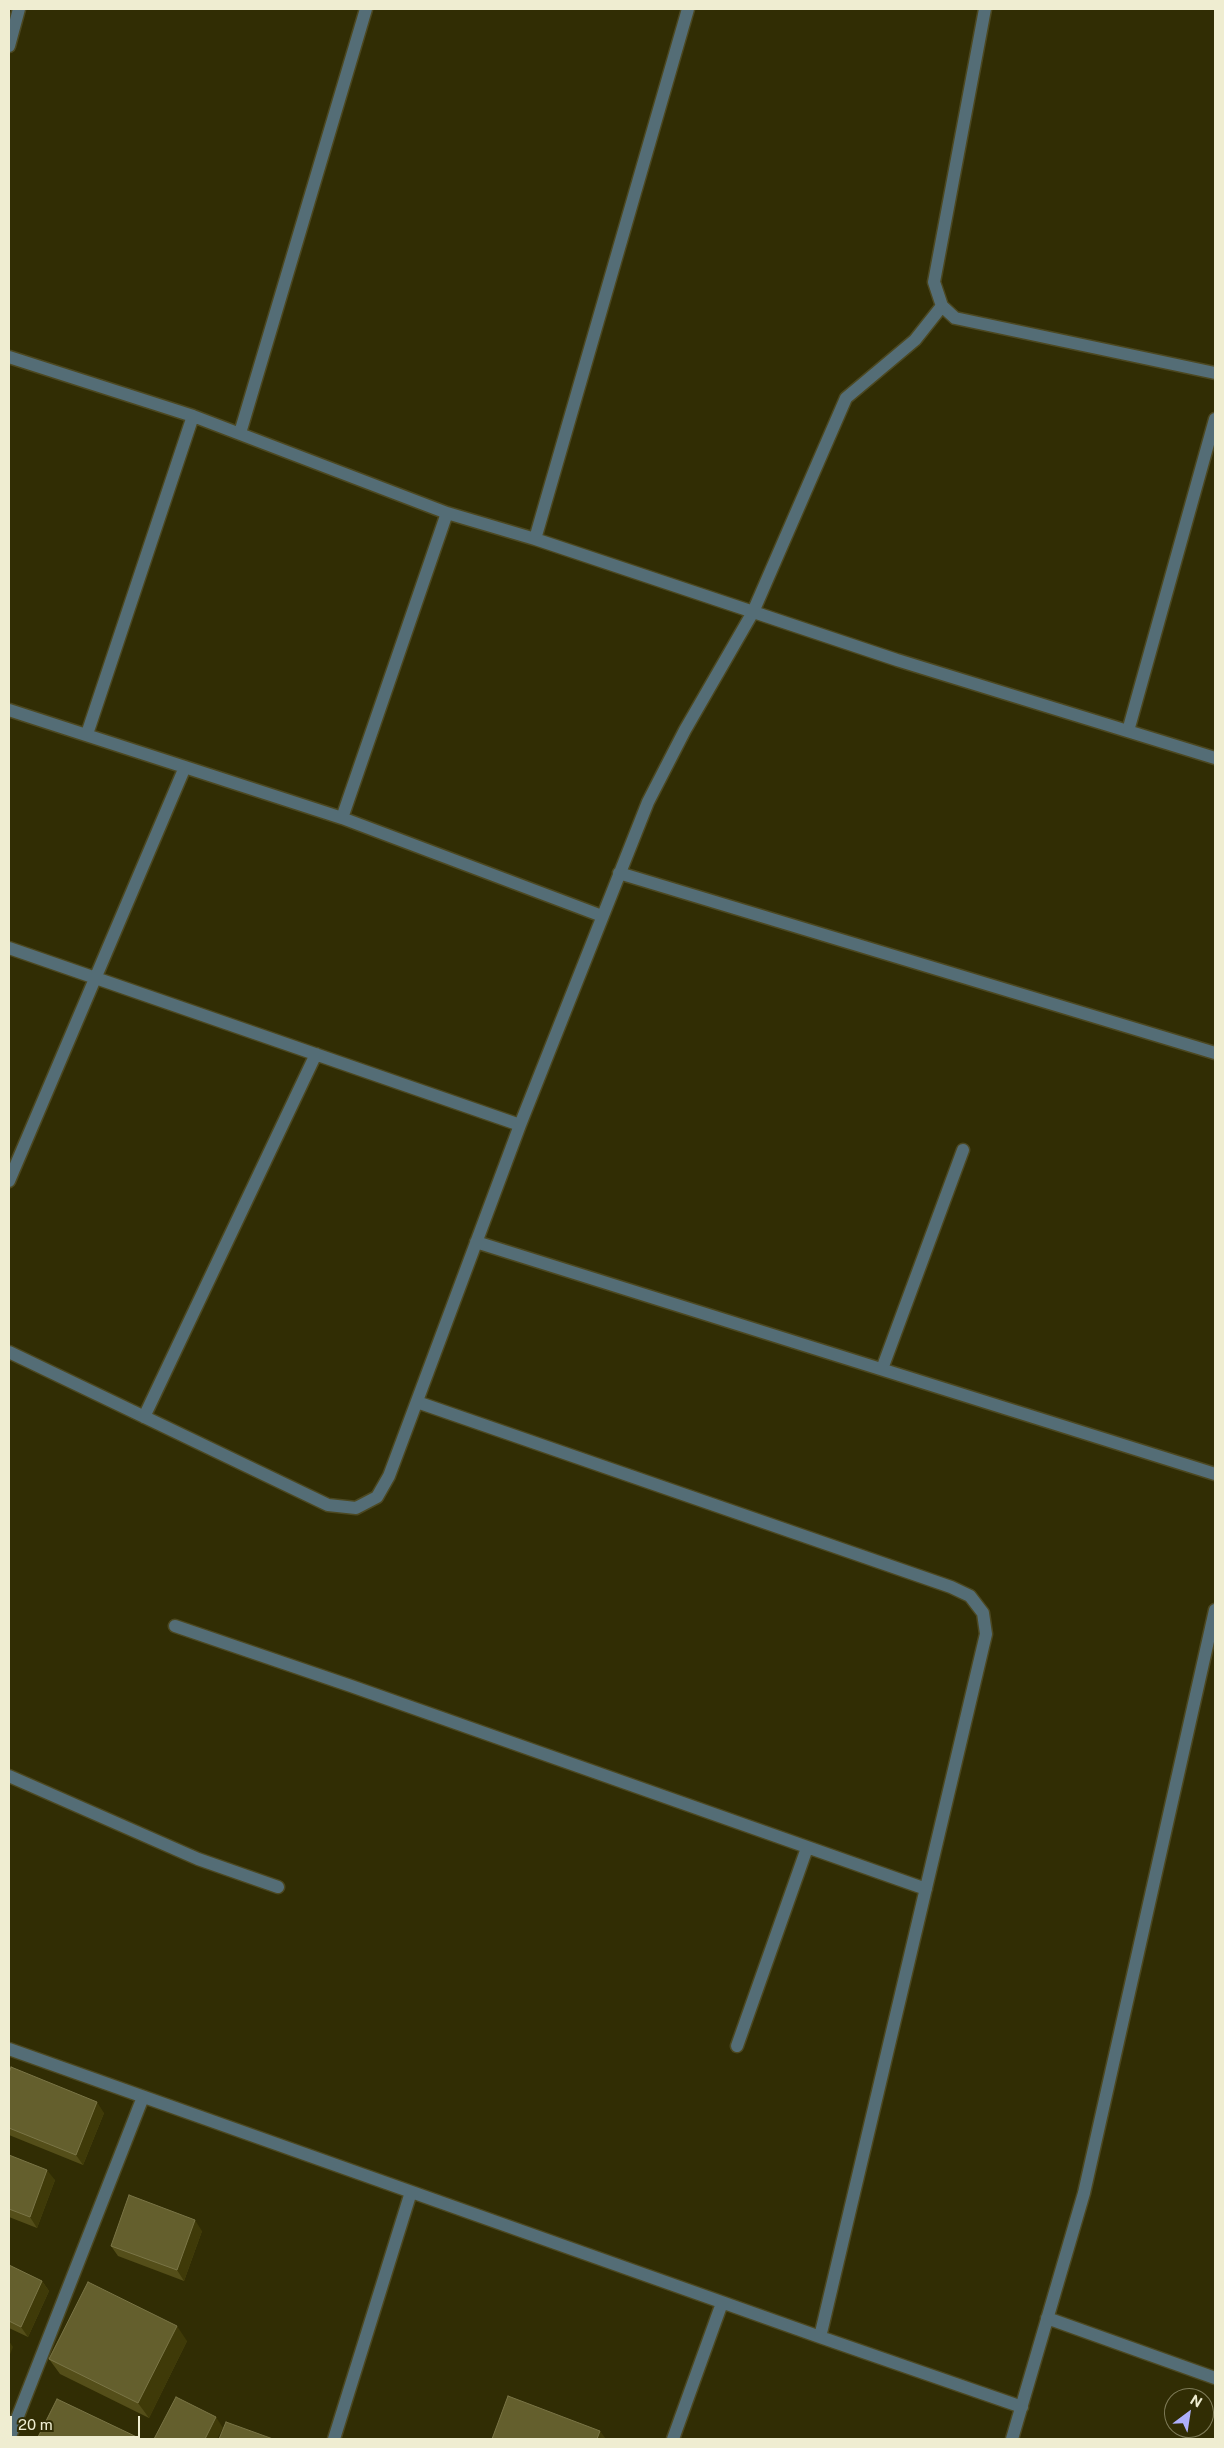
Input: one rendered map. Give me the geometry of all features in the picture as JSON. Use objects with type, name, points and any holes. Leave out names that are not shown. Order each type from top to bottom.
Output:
[{"type":"street","points":[[9,46],[19,9]]},
{"type":"street","points":[[240,433],[366,9]]},
{"type":"street","points":[[535,539],[688,9]]},
{"type":"street","points":[[985,9],[934,282],[942,306],[955,318],[1215,373]]},
{"type":"street","points":[[9,1352],[328,1505],[356,1508],[377,1497],[389,1476],[520,1125],[648,802],[753,612],[846,398],[915,340],[942,306]]},
{"type":"street","points":[[9,357],[193,416],[447,513],[535,539],[897,660],[1215,758]]},
{"type":"street","points":[[87,734],[193,416]]},
{"type":"street","points":[[1128,731],[1215,419]]},
{"type":"street","points":[[342,818],[447,513]]},
{"type":"street","points":[[9,710],[342,818],[602,916]]},
{"type":"street","points":[[9,1181],[185,767]]},
{"type":"street","points":[[619,873],[1215,1053]]},
{"type":"street","points":[[9,948],[520,1125]]},
{"type":"street","points":[[144,1417],[316,1054]]},
{"type":"street","points":[[882,1370],[963,1150]]},
{"type":"street","points":[[476,1242],[1215,1474]]},
{"type":"street","points":[[417,1402],[951,1587],[970,1596],[983,1613],[986,1634],[820,2337]]},
{"type":"street","points":[[1012,2439],[1084,2194],[1215,1610]]},
{"type":"street","points":[[175,1626],[352,1686],[926,1889]]},
{"type":"street","points":[[9,1776],[198,1859],[278,1887]]},
{"type":"street","points":[[737,2046],[807,1848]]},
{"type":"street","points":[[9,2049],[722,2303],[1022,2406]]},
{"type":"street","points":[[9,2439],[144,2097]]},
{"type":"street","points":[[334,2439],[411,2192]]},
{"type":"street","points":[[673,2439],[722,2303]]},
{"type":"street","points":[[1047,2318],[1215,2378]]},
{"type":"building","points":[[11,2067],[97,2102],[76,2155],[9,2128],[9,2073]]},
{"type":"building","points":[[9,2155],[47,2170],[30,2217],[9,2209]]},
{"type":"building","points":[[129,2195],[195,2220],[177,2270],[111,2246]]},
{"type":"building","points":[[9,2265],[42,2281],[21,2327],[9,2321]]},
{"type":"building","points":[[88,2282],[177,2326],[138,2403],[49,2359]]},
{"type":"building","points":[[508,2396],[600,2431],[597,2439],[492,2439]]},
{"type":"building","points":[[176,2397],[216,2417],[205,2439],[154,2439]]},
{"type":"building","points":[[57,2399],[141,2439],[37,2439]]},
{"type":"building","points":[[226,2422],[273,2439],[219,2439]]}]
